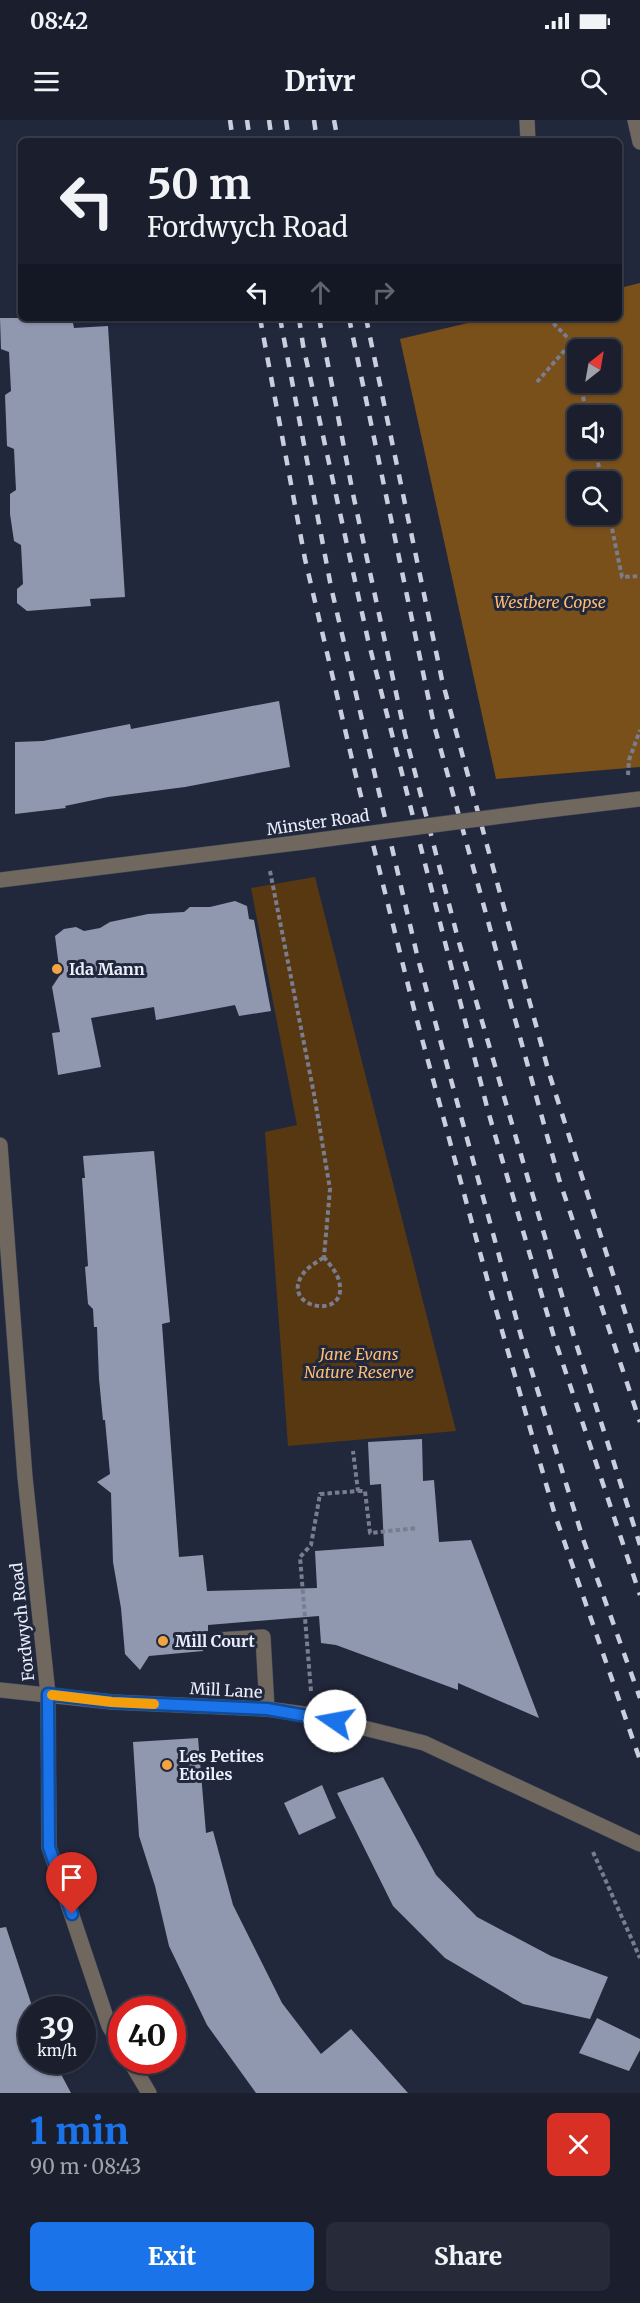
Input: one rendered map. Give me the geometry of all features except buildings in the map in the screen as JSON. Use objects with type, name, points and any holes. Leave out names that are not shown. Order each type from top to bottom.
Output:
[{"type":"street","points":[[527,120],[528,138]]},
{"type":"street","points":[[636,120],[640,141]]},
{"type":"street","name":"Minster Road","points":[[0,880],[633,800]]},
{"type":"street","name":"Fordwych Road","points":[[0,1145],[25,1478],[48,1694],[49,1847],[108,2023]]},
{"type":"street","points":[[217,1640],[263,1637],[267,1709]]},
{"type":"street","name":"Mill Lane","points":[[0,1690],[112,1702],[267,1709],[312,1716],[424,1743],[640,1844]]},
{"type":"street","points":[[138,2074],[149,2093]]},
{"type":"path","points":[[551,321],[569,339]]},
{"type":"path","points":[[537,382],[567,348]]},
{"type":"path","points":[[611,525],[622,577],[640,576]]},
{"type":"path","points":[[633,800],[629,760],[640,730]]},
{"type":"path","points":[[262,848],[274,884],[330,1189],[324,1257],[338,1276],[340,1290],[334,1302],[328,1306],[314,1307],[303,1300],[299,1293],[299,1280],[307,1269],[324,1257]]},
{"type":"path","points":[[353,1451],[358,1491]]},
{"type":"path","points":[[312,1716],[300,1557],[311,1545],[320,1494],[365,1491],[370,1533],[417,1528]]},
{"type":"path","points":[[576,1814],[640,1958]]},
{"type":"green space","name":"Westbere Copse","points":[[640,283],[640,767],[496,779],[400,339],[476,321],[622,321],[622,288]]},
{"type":"green space","name":"Jane Evans Nature Reserve","points":[[315,877],[456,1431],[288,1446],[265,1132],[297,1125],[251,888]]},
{"type":"railway","points":[[230,120],[233,138]]},
{"type":"railway","points":[[247,120],[250,138]]},
{"type":"railway","points":[[269,120],[272,138]]},
{"type":"railway","points":[[286,120],[289,138]]},
{"type":"railway","points":[[314,120],[317,138]]},
{"type":"railway","points":[[334,120],[337,138]]},
{"type":"railway","points":[[261,321],[305,559],[415,1013],[488,1282],[555,1515],[640,1760]]},
{"type":"railway","points":[[281,321],[331,587],[418,959],[521,1336],[583,1539],[640,1698]]},
{"type":"railway","points":[[299,321],[368,640],[488,1111],[554,1337],[640,1595]]},
{"type":"railway","points":[[320,321],[353,494],[405,734],[458,939],[575,1340],[640,1545]]},
{"type":"railway","points":[[350,321],[434,725],[559,1179],[640,1422]]},
{"type":"railway","points":[[367,321],[442,680],[549,1073],[640,1359]]},
{"type":"slow traffic","points":[[52,1695],[154,1704]]},
{"type":"place","name":"Ida Mann","points":[[57,969]]},
{"type":"place","name":"Mill Court","points":[[163,1641]]},
{"type":"place","name":"Les Petites Etoiles","points":[[167,1765]]},
{"type":"route","points":[[72,1914],[49,1847],[48,1694],[112,1702],[267,1709],[335,1721]]}]
